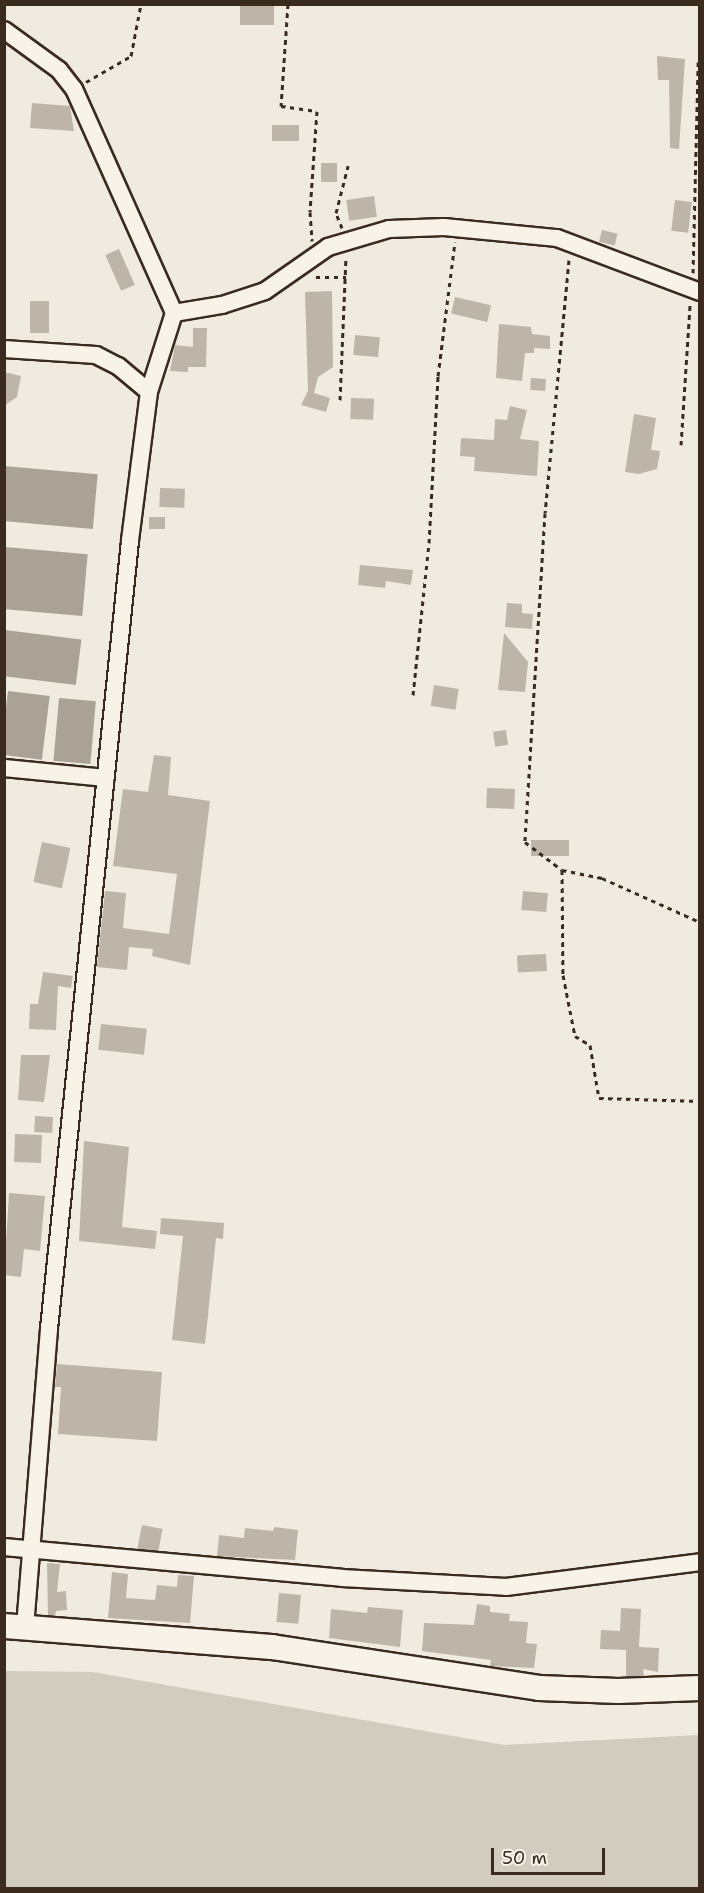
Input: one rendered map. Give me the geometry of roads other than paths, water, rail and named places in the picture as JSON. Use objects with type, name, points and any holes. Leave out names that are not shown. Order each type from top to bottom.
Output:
[{"type":"main road","points":[[15,1627],[272,1647],[539,1688],[618,1691],[699,1688]]},
{"type":"street","points":[[4,30],[59,70],[74,89],[174,313],[149,392],[49,1329],[31,1547],[15,1627]]},
{"type":"street","points":[[174,313],[222,305],[265,291],[290,276],[312,255],[389,229],[456,228],[557,238],[696,291]]},
{"type":"street","points":[[4,349],[96,356],[118,366],[149,392]]},
{"type":"street","points":[[4,768],[106,778]]},
{"type":"street","points":[[4,1547],[31,1547],[247,1570],[506,1587],[699,1562]]}]
